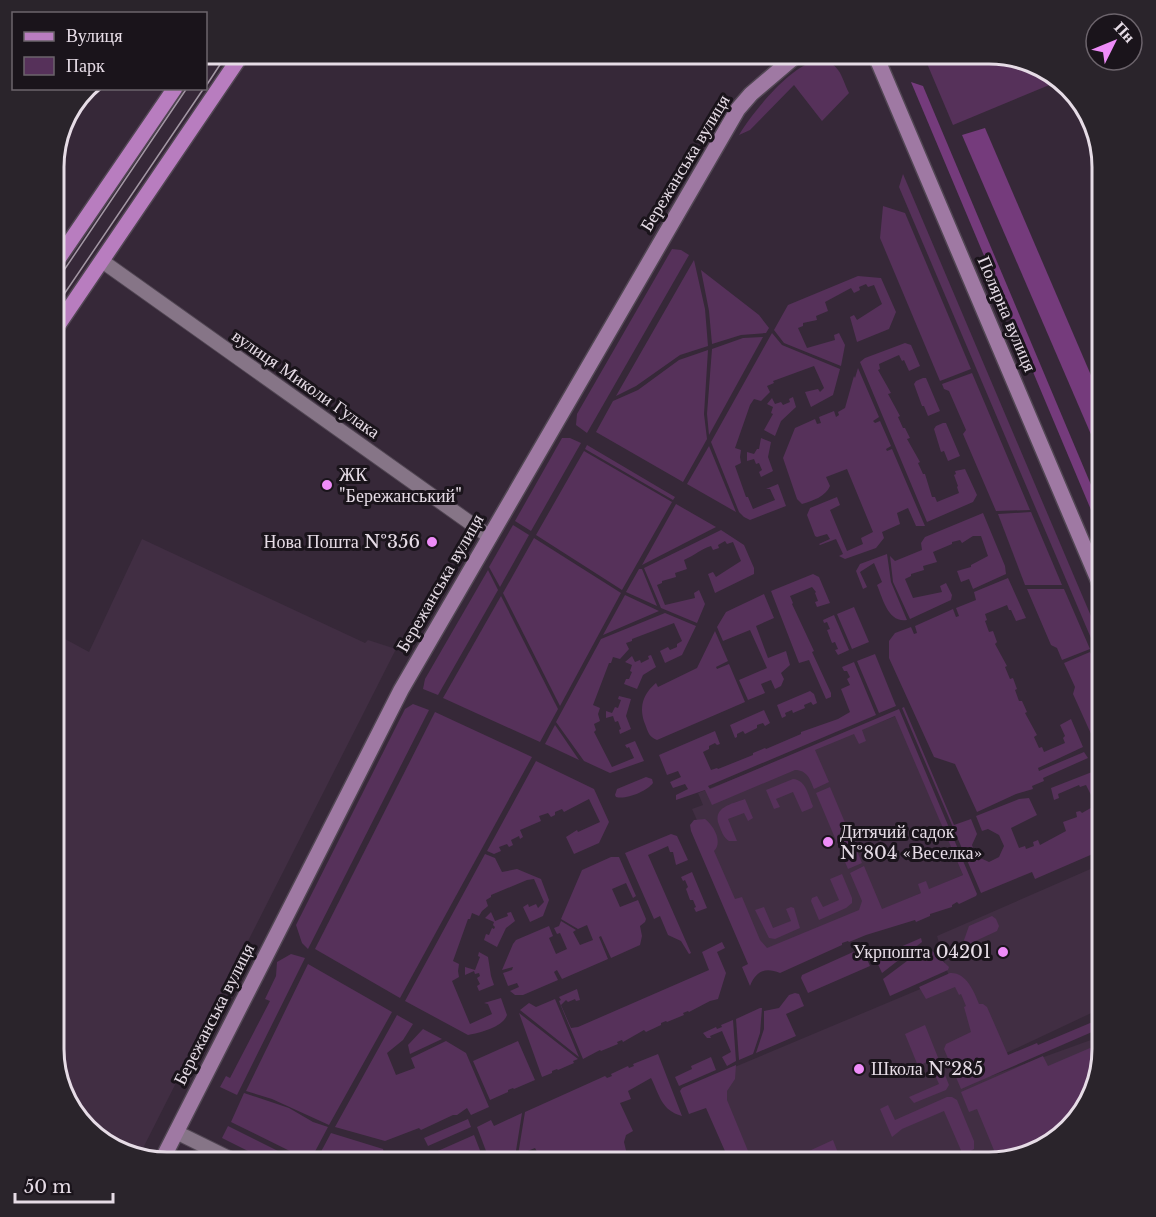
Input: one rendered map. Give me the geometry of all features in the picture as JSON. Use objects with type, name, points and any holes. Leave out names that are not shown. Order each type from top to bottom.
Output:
[{"type":"main road","points":[[65,315],[235,64]]},
{"type":"main road","points":[[65,249],[174,90]]},
{"type":"street","name":"Бережанська вулиця","points":[[166,1152],[401,690],[738,109],[751,94],[785,65]]},
{"type":"street","name":"Полярна вулиця","points":[[880,65],[1092,565]]},
{"type":"street","name":"вулиця Миколи Гулака","points":[[102,261],[490,537]]},
{"type":"street","points":[[176,1132],[217,1152]]},
{"type":"shaded area","points":[[911,82],[923,86],[1092,487],[1092,512]]},
{"type":"shaded area","points":[[985,128],[1092,378],[1092,437],[962,135]]},
{"type":"shaded area","points":[[142,539],[365,643],[368,640],[396,649],[142,1150],[122,1142],[90,1118],[78,1101],[66,1070],[64,1050],[64,639],[89,652]]},
{"type":"shaded area","name":"Дитячий садок №804 «Веселка»","points":[[896,716],[963,875],[760,962],[692,809],[703,805],[698,793]]},
{"type":"shaded area","name":"Школа №285","points":[[1092,868],[1092,1013],[985,1063],[991,1076],[1092,1040],[1090,1070],[1084,1089],[1066,1118],[1046,1135],[1028,1145],[1009,1151],[736,1152],[706,1079],[949,977],[937,936]]},
{"type":"green space","points":[[805,65],[833,65],[841,75],[849,93],[822,121],[794,85],[750,130],[739,135],[762,103],[795,71]]},
{"type":"green space","points":[[928,65],[996,65],[1015,68],[1034,75],[1049,85],[953,125]]},
{"type":"green space","points":[[903,174],[1092,618],[1092,641],[899,187]]},
{"type":"green space","points":[[883,206],[905,213],[971,369],[940,381],[880,238]]},
{"type":"green space","points":[[672,249],[681,250],[689,255],[587,433],[576,425],[577,414]]},
{"type":"green space","points":[[694,260],[705,309],[708,346],[680,355],[636,386],[616,396]]},
{"type":"green space","points":[[701,270],[759,315],[769,328],[766,333],[741,335],[712,344],[709,311]]},
{"type":"green space","points":[[858,276],[881,278],[896,312],[889,329],[857,342],[850,317],[854,315],[857,320],[882,304],[874,285],[868,287],[866,284],[854,293],[851,288],[825,302],[828,311],[816,316],[817,320],[803,323],[803,326],[798,328],[807,348],[835,340],[834,335],[839,333],[845,345],[841,366],[784,343],[774,330],[788,305]]},
{"type":"green space","points":[[772,333],[782,345],[840,369],[833,395],[811,407],[805,392],[818,389],[820,392],[824,388],[814,366],[773,381],[774,383],[767,386],[770,392],[761,401],[754,399],[750,405],[735,448],[741,450],[741,463],[735,466],[746,497],[753,509],[775,500],[770,489],[766,489],[778,484],[786,506],[750,520],[739,512],[711,442]]},
{"type":"green space","points":[[763,337],[709,435],[707,414],[712,349],[743,338]]},
{"type":"green space","points":[[905,343],[911,345],[920,366],[909,371],[899,355],[879,364],[880,369],[878,370],[891,393],[888,394],[910,438],[907,439],[920,462],[918,463],[925,474],[932,497],[935,497],[937,502],[959,493],[955,471],[965,469],[977,495],[973,502],[927,522],[860,362]]},
{"type":"green space","points":[[708,350],[704,414],[707,439],[683,482],[596,432],[613,401],[638,390],[679,360]]},
{"type":"green space","points":[[858,368],[879,417],[873,421],[875,423],[880,421],[891,446],[886,449],[887,451],[892,449],[925,526],[916,526],[908,508],[897,513],[900,524],[882,532],[884,538],[876,548],[845,559],[839,556],[843,554],[836,539],[819,544],[830,539],[827,534],[815,536],[807,515],[810,508],[837,497],[840,505],[830,510],[847,551],[863,544],[861,538],[873,532],[847,469],[826,477],[830,486],[825,493],[815,500],[802,504],[797,499],[783,458],[795,428],[815,419],[817,424],[821,423],[819,417],[834,411],[836,417],[839,415],[838,412],[845,408]]},
{"type":"green space","points":[[972,373],[1030,510],[996,511],[963,434],[966,430],[949,391],[944,389],[942,384]]},
{"type":"green space","points":[[926,378],[940,411],[928,416],[914,384]]},
{"type":"green space","points":[[793,397],[796,407],[781,421],[775,436],[764,430],[773,414],[771,413],[773,407],[767,404],[772,398],[775,404],[781,402],[783,405],[790,402],[789,399]]},
{"type":"green space","points":[[946,423],[960,456],[948,461],[944,451],[941,452],[934,429]]},
{"type":"green space","points":[[562,438],[570,438],[581,443],[531,531],[515,521]]},
{"type":"green space","points":[[761,438],[771,442],[768,457],[773,471],[761,477],[759,472],[762,470],[759,463],[756,464],[754,459],[747,461],[747,452],[754,454],[759,449]]},
{"type":"green space","points":[[587,445],[675,497],[673,500],[585,449]]},
{"type":"green space","points":[[709,446],[736,512],[687,484]]},
{"type":"green space","points":[[584,451],[672,502],[622,590],[536,535]]},
{"type":"green space","points":[[676,504],[716,527],[642,565]]},
{"type":"green space","points":[[1031,512],[1062,585],[1025,585],[998,514]]},
{"type":"green space","points":[[983,513],[1005,566],[1006,574],[973,589],[969,579],[961,582],[957,571],[971,567],[988,556],[981,536],[973,536],[962,543],[960,540],[952,542],[933,552],[937,562],[923,566],[924,570],[911,574],[905,579],[913,598],[942,592],[940,586],[946,583],[952,595],[951,600],[910,619],[893,582],[890,556],[895,561],[922,550],[921,543],[925,537]]},
{"type":"green space","points":[[513,525],[529,535],[500,587],[489,567]]},
{"type":"green space","points":[[721,530],[744,545],[754,568],[754,574],[715,593],[708,574],[713,572],[716,577],[741,561],[733,542],[727,544],[725,541],[718,545],[719,548],[713,550],[711,546],[707,547],[684,560],[687,569],[675,573],[676,577],[657,585],[665,605],[695,598],[694,593],[699,590],[705,604],[697,623],[661,608],[644,568]]},
{"type":"green space","points":[[534,538],[621,593],[560,706],[503,593]]},
{"type":"green space","points":[[887,554],[891,582],[907,620],[895,618],[887,609],[877,585],[882,582],[874,563],[860,572],[867,587],[863,589],[856,571],[860,564]]},
{"type":"green space","points":[[639,569],[642,569],[657,606],[626,592]]},
{"type":"green space","points":[[488,570],[498,590],[438,695],[423,689],[425,679]]},
{"type":"green space","points":[[813,574],[819,577],[830,603],[817,607],[816,592],[812,587],[790,596],[831,693],[831,697],[826,699],[809,660],[799,663],[771,591]]},
{"type":"green space","points":[[1008,578],[1026,618],[1016,621],[1007,605],[985,614],[987,620],[985,621],[989,632],[993,631],[997,642],[995,644],[1007,666],[1005,667],[1010,679],[1013,678],[1019,701],[1022,701],[1027,712],[1025,713],[1037,735],[1034,737],[1039,748],[1042,747],[1044,752],[1065,743],[1063,738],[1065,736],[1060,725],[1071,719],[1083,747],[1038,768],[1039,771],[1084,752],[1088,758],[1043,778],[1044,781],[1032,786],[1033,789],[1016,794],[977,812],[955,764],[934,757],[889,658],[889,641],[895,633],[911,627],[914,634],[917,633],[915,626],[953,609],[956,617],[959,616],[956,608],[976,600],[974,592]]},
{"type":"green space","points":[[1027,589],[1064,589],[1090,649],[1062,660],[1057,648],[1051,645]]},
{"type":"green space","points":[[764,594],[774,618],[756,626],[768,658],[786,651],[790,665],[781,673],[784,679],[781,686],[775,689],[771,680],[761,684],[765,693],[748,700],[739,680],[767,668],[750,630],[723,641],[717,627],[726,612]]},
{"type":"green space","points":[[625,595],[659,611],[603,635]]},
{"type":"green space","points":[[501,596],[558,709],[540,742],[443,698]]},
{"type":"green space","points":[[854,607],[869,642],[852,649],[837,614]]},
{"type":"green space","points":[[665,613],[696,626],[682,655],[665,663],[660,651],[668,647],[670,650],[677,647],[677,644],[682,641],[674,623],[632,639],[626,643],[629,649],[620,659],[613,657],[609,663],[593,705],[600,708],[598,714],[600,721],[594,724],[596,730],[594,732],[612,767],[634,758],[629,747],[625,745],[635,741],[644,761],[610,773],[584,761],[556,722],[601,639]]},
{"type":"green space","points":[[834,615],[849,650],[838,655],[835,642],[832,643],[827,630],[830,629],[827,622],[824,623],[823,620]]},
{"type":"green space","points":[[715,631],[728,661],[716,667],[717,669],[729,664],[745,702],[657,740],[654,739],[649,734],[643,718],[642,707],[645,697],[656,683],[658,687],[697,668]]},
{"type":"green space","points":[[1090,652],[1092,656],[1092,736],[1073,694],[1075,687],[1064,663]]},
{"type":"green space","points":[[875,654],[896,706],[879,713],[857,661]]},
{"type":"green space","points":[[651,655],[656,667],[643,675],[637,689],[624,684],[632,672],[630,671],[632,665],[625,662],[632,656],[635,662],[640,660],[641,663],[649,659],[648,656]]},
{"type":"green space","points":[[854,662],[876,715],[708,786],[710,789],[899,709],[977,894],[916,922],[915,920],[842,943],[842,945],[780,973],[770,970],[762,972],[755,977],[750,986],[742,967],[748,964],[691,831],[690,825],[694,820],[705,819],[714,830],[718,843],[714,851],[735,899],[742,897],[760,940],[767,948],[859,910],[862,901],[850,873],[864,866],[882,909],[921,893],[918,884],[926,881],[929,889],[963,875],[895,716],[862,730],[866,741],[859,744],[854,734],[815,750],[829,782],[814,789],[805,773],[795,770],[712,805],[705,790],[676,800],[676,795],[688,789],[685,784],[673,788],[670,782],[681,777],[678,771],[667,775],[659,755],[715,731],[720,744],[715,743],[703,752],[711,770],[718,769],[801,734],[801,732],[838,719],[850,712],[841,689],[850,685],[847,679],[850,677],[842,667]]},
{"type":"green space","points":[[810,691],[814,694],[817,703],[813,705],[811,702],[804,705],[805,708],[793,713],[792,710],[785,713],[786,716],[782,718],[777,705]]},
{"type":"green space","points":[[619,696],[631,699],[626,716],[631,729],[620,734],[618,721],[615,722],[613,716],[606,718],[606,711],[612,713],[615,707],[618,708],[621,700],[618,699]]},
{"type":"green space","points":[[413,704],[429,710],[308,949],[302,943],[296,925],[405,709]]},
{"type":"green space","points":[[904,707],[954,825],[971,819],[977,834],[972,845],[976,856],[989,862],[999,857],[1004,846],[999,835],[988,829],[982,831],[976,816],[1019,799],[1029,798],[1037,815],[1011,828],[1019,848],[1025,846],[1026,849],[1034,846],[1033,842],[1038,840],[1040,845],[1066,831],[1063,822],[1077,817],[1076,812],[1082,813],[1092,807],[1092,854],[1035,879],[1032,872],[981,893],[902,708]]},
{"type":"green space","points":[[764,710],[770,723],[765,726],[763,723],[757,725],[757,728],[745,734],[743,731],[735,738],[730,725]]},
{"type":"green space","points":[[435,712],[532,757],[400,998],[315,949]]},
{"type":"green space","points":[[555,725],[579,760],[545,744]]},
{"type":"green space","points":[[536,761],[594,789],[609,822],[599,843],[574,854],[566,837],[577,830],[578,832],[600,822],[589,799],[564,812],[562,809],[555,812],[555,815],[551,817],[548,813],[539,816],[541,821],[520,830],[523,837],[520,839],[519,836],[511,840],[513,845],[509,847],[507,844],[499,847],[501,851],[494,854],[487,851]]},
{"type":"green space","points":[[1092,772],[1092,797],[1086,785],[1080,787],[1079,785],[1058,794],[1059,798],[1054,800],[1051,788]]},
{"type":"green space","points":[[646,777],[652,779],[653,783],[646,789],[631,796],[616,797],[617,789]]},
{"type":"green space","points":[[793,779],[804,785],[812,808],[802,812],[793,792],[776,799],[780,807],[774,809],[766,790]]},
{"type":"green space","points":[[830,787],[862,863],[848,869],[816,793]]},
{"type":"green space","points":[[745,799],[753,818],[748,821],[744,813],[728,819],[737,841],[729,841],[719,825],[718,814],[724,807]]},
{"type":"green space","points":[[671,834],[677,836],[688,860],[676,865],[673,852],[670,852],[668,846],[648,855],[691,953],[689,954],[681,941],[668,935],[660,916],[654,919],[625,853]]},
{"type":"green space","points":[[485,854],[495,858],[502,872],[517,869],[541,879],[549,900],[543,916],[530,922],[523,907],[536,904],[538,908],[544,902],[534,879],[527,880],[491,895],[486,900],[488,906],[479,916],[472,913],[468,919],[453,961],[459,964],[459,977],[452,981],[470,1024],[492,1014],[488,1004],[484,1003],[501,998],[507,1015],[496,1026],[468,1035],[405,1001]]},
{"type":"green space","points":[[611,857],[619,857],[636,896],[633,898],[626,883],[612,889],[620,907],[638,900],[646,919],[640,926],[642,936],[640,945],[611,958],[601,936],[599,937],[608,959],[562,979],[557,970],[554,972],[558,980],[523,995],[515,995],[510,991],[519,987],[517,983],[508,986],[503,973],[512,970],[513,967],[502,970],[516,940],[549,926],[553,936],[549,938],[556,954],[567,949],[560,933],[557,934],[554,928],[559,926],[561,921],[576,930],[573,932],[580,945],[593,940],[587,925],[578,929],[561,919],[582,870]]},
{"type":"green space","points":[[692,872],[707,908],[696,912],[693,900],[690,900],[686,889],[688,887],[685,880],[683,881],[681,877]]},
{"type":"green space","points":[[842,874],[852,903],[819,920],[811,901],[812,898],[817,896],[823,907],[839,900],[830,879]]},
{"type":"green space","points":[[764,907],[773,928],[791,921],[786,909],[794,908],[800,928],[775,939],[769,938],[755,910]]},
{"type":"green space","points":[[491,912],[495,921],[508,916],[507,913],[511,912],[515,921],[506,928],[497,947],[484,940],[486,934],[489,935],[495,927],[494,922],[485,918]]},
{"type":"green space","points":[[992,916],[999,926],[997,931],[969,944],[966,943],[964,940],[969,926]]},
{"type":"green space","points":[[921,938],[922,942],[882,973],[875,958]]},
{"type":"green space","points":[[722,942],[725,948],[717,952],[726,973],[718,999],[583,1059],[559,1001],[561,1000],[559,997],[577,989],[580,1000],[575,999],[568,1002],[566,1000],[561,1005],[571,1028],[578,1027],[709,970],[702,952]]},
{"type":"green space","points":[[927,946],[949,967],[948,970],[890,996],[883,979]]},
{"type":"green space","points":[[862,948],[870,966],[808,993],[801,978],[802,975]]},
{"type":"green space","points":[[479,952],[488,957],[494,985],[479,991],[477,986],[480,984],[477,978],[480,976],[479,973],[475,974],[474,971],[465,975],[465,967],[475,970],[480,957]]},
{"type":"green space","points":[[291,954],[305,958],[237,1095],[220,1087],[226,1076],[230,1078],[270,1001],[265,999],[276,976],[277,962]]},
{"type":"green space","points":[[308,964],[392,1012],[329,1125],[272,1099],[246,1091]]},
{"type":"green space","points":[[950,973],[965,979],[979,1004],[987,1007],[1008,1055],[1092,1022],[1092,1032],[961,1089],[944,1049],[946,1044],[971,1032],[964,1007],[966,1006],[955,987],[926,999],[919,987]]},
{"type":"green space","points":[[799,994],[804,1006],[786,1014],[796,1036],[756,1053],[764,1029],[764,1011],[779,1008],[789,995]]},
{"type":"green space","points":[[555,999],[579,1057],[520,1010],[529,1003],[536,1007]]},
{"type":"green space","points":[[762,1008],[760,1033],[753,1054],[739,1060],[736,1019]]},
{"type":"green space","points":[[519,1013],[578,1059],[542,1077]]},
{"type":"green space","points":[[397,1015],[413,1024],[403,1040],[387,1053],[396,1075],[415,1068],[411,1058],[446,1041],[466,1053],[489,1107],[471,1115],[467,1108],[457,1115],[421,1130],[419,1128],[385,1141],[335,1127]]},
{"type":"green space","points":[[733,1020],[736,1061],[727,1066],[722,1057],[731,1052],[722,1031],[710,1036],[711,1038],[707,1038],[703,1033],[716,1027],[717,1029],[722,1027],[721,1025]]},
{"type":"green space","points":[[925,1025],[949,1085],[946,1090],[914,1103],[909,1097],[939,1084],[929,1061],[918,1066],[905,1034]]},
{"type":"green space","points":[[423,1029],[442,1039],[410,1054],[408,1045]]},
{"type":"green space","points":[[518,1041],[535,1080],[508,1090],[490,1100],[473,1061]]},
{"type":"green space","points":[[1092,1047],[1090,1070],[1084,1089],[1066,1118],[1046,1135],[1028,1145],[1009,1151],[995,1152],[977,1109],[969,1112],[961,1092],[1043,1056],[1048,1066]]},
{"type":"green space","points":[[658,1054],[682,1116],[665,1106],[651,1078],[628,1091],[631,1099],[620,1103],[633,1131],[626,1135],[624,1142],[626,1152],[537,1152],[535,1148],[518,1152],[525,1112],[605,1076],[607,1078],[612,1076],[611,1074],[628,1066],[629,1068],[634,1066],[633,1064]]},
{"type":"green space","points":[[711,1057],[716,1070],[679,1086],[675,1077],[692,1069],[691,1066]]},
{"type":"green space","points":[[736,1065],[735,1079],[727,1091],[727,1100],[748,1152],[725,1152],[706,1108],[689,1114],[680,1091],[682,1088]]},
{"type":"green space","points":[[244,1093],[289,1108],[313,1122],[328,1127],[315,1152],[292,1152],[231,1122]]},
{"type":"green space","points":[[947,1097],[952,1097],[957,1100],[974,1141],[974,1149],[962,1152],[944,1111],[902,1129],[892,1137],[880,1109],[888,1105],[895,1120]]},
{"type":"green space","points":[[522,1113],[516,1152],[486,1151],[477,1127],[491,1120],[494,1126]]},
{"type":"green space","points":[[468,1119],[471,1127],[428,1146],[424,1138]]},
{"type":"green space","points":[[228,1126],[280,1152],[250,1152],[222,1138]]},
{"type":"green space","points":[[331,1133],[383,1149],[384,1152],[321,1152]]},
{"type":"green space","points":[[474,1135],[481,1152],[436,1152]]},
{"type":"green space","points":[[833,1140],[838,1152],[809,1152]]},
{"type":"tram line","points":[[207,84],[220,64]]},
{"type":"tram line","points":[[65,269],[186,90]]},
{"type":"tram line","points":[[65,293],[203,90]]},
{"type":"place","name":"ЖК \"Бережанський\"","points":[[327,485]]},
{"type":"place","name":"Нова Пошта №356","points":[[432,542]]},
{"type":"place","name":"Дитячий садок №804 «Веселка»","points":[[828,842]]},
{"type":"place","name":"Укрпошта 04201","points":[[1003,952]]},
{"type":"place","name":"Школа №285","points":[[859,1069]]}]
